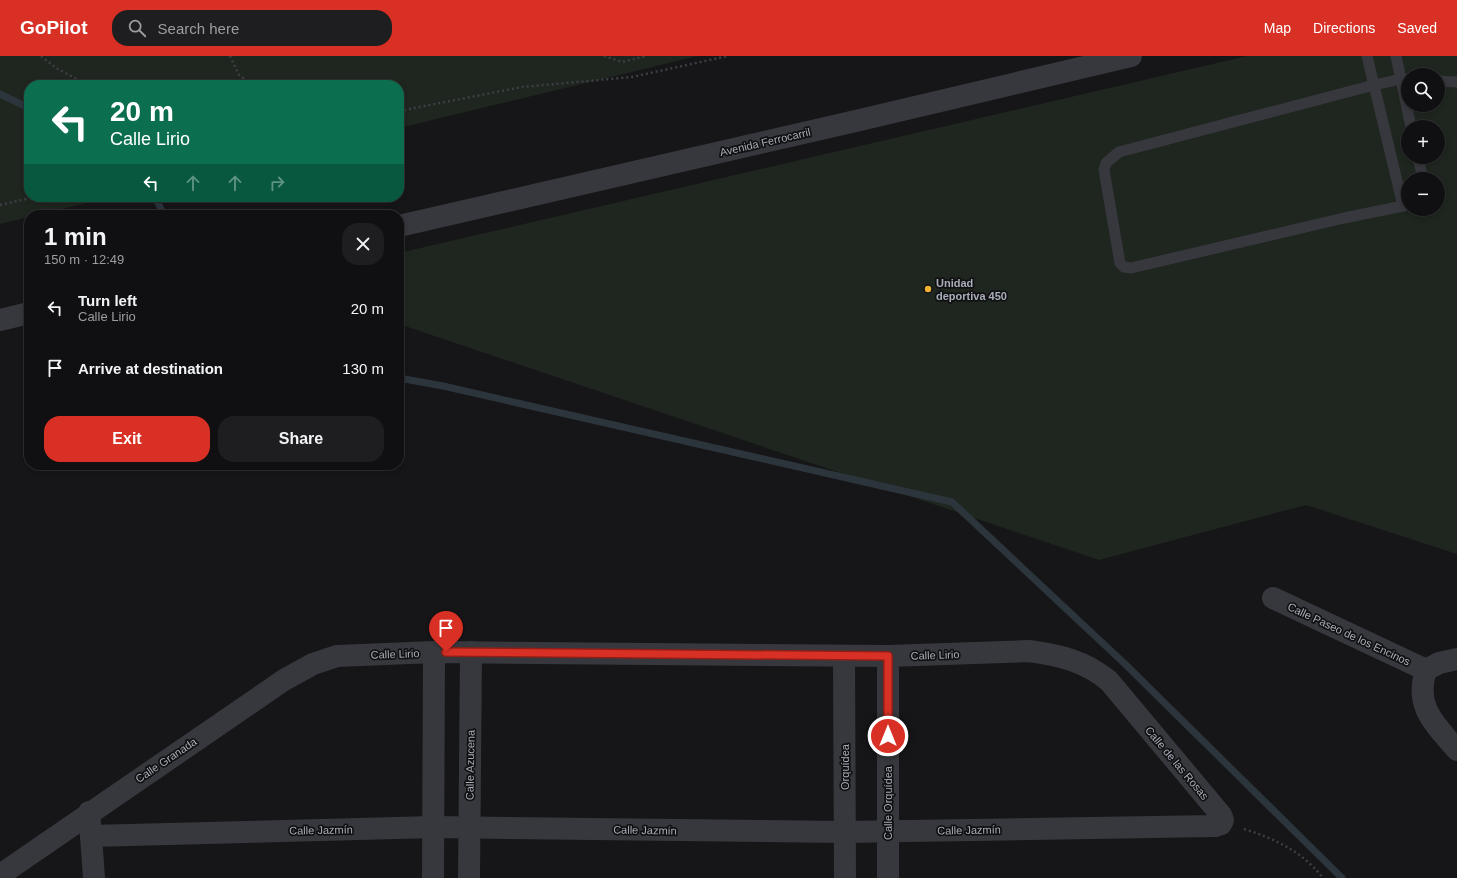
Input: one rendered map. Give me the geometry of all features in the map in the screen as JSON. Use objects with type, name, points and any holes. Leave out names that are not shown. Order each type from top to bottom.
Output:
[{"type":"street","name":"Avenida Ferrocarril","points":[[404,225],[852,122],[1130,56]]},
{"type":"street","points":[[0,320],[24,314]]},
{"type":"street","name":"Calle Paseo de los Encinos","points":[[1273,598],[1426,670]]},
{"type":"street","name":"Calle Lirio","points":[[337,656],[471,652],[888,656],[1029,651]]},
{"type":"street","name":"Calle de las Rosas","points":[[1029,651],[1051,654],[1074,661],[1094,669],[1109,680],[1221,815],[1222,822]]},
{"type":"street","points":[[433,878],[434,652]]},
{"type":"street","name":"Calle Azucena","points":[[469,878],[471,652]]},
{"type":"street","name":"Calle Granada","points":[[0,874],[284,680],[313,664],[337,656]]},
{"type":"street","name":"Orquídea","points":[[844,656],[845,878]]},
{"type":"street","name":"Calle Orquídea","points":[[888,656],[888,878]]},
{"type":"street","points":[[1457,659],[1440,663],[1426,670],[1421,692],[1423,704],[1428,715],[1457,750]]},
{"type":"street","points":[[89,812],[94,878]]},
{"type":"street","name":"Calle Jazmín","points":[[91,836],[434,827],[845,832],[1215,826],[1222,822]]},
{"type":"lane","points":[[1367,56],[1401,190]]},
{"type":"lane","points":[[1396,56],[1401,70]]},
{"type":"lane","points":[[1401,80],[1374,85],[1119,152],[1106,163],[1104,170],[1120,263],[1124,267],[1131,268],[1344,218],[1401,207]]},
{"type":"lane","points":[[1445,81],[1457,82]]},
{"type":"path","points":[[41,56],[56,68],[79,80]]},
{"type":"path","points":[[230,56],[239,75],[246,80]]},
{"type":"path","points":[[604,56],[622,62],[646,56]]},
{"type":"path","points":[[404,111],[522,87],[632,78],[728,56]]},
{"type":"path","points":[[0,205],[24,200]]},
{"type":"path","points":[[1222,822],[1268,837],[1291,848],[1313,866],[1322,878]]},
{"type":"shaded area","points":[[0,56],[698,56],[404,127],[404,80],[24,80],[24,202],[91,202],[58,210],[24,210],[24,218],[0,224]]},
{"type":"shaded area","name":"Unidad deportiva 450","points":[[1247,56],[1457,56],[1457,554],[1306,505],[1099,560],[404,326],[404,252]]},
{"type":"waterway","points":[[0,94],[24,106]]},
{"type":"waterway","points":[[158,202],[162,210]]},
{"type":"waterway","points":[[404,379],[443,386],[952,502],[1125,664],[1342,878]]},
{"type":"place","name":"Unidad deportiva 450","points":[[928,289]]},
{"type":"route","points":[[446,652],[888,656],[888,736]]}]
